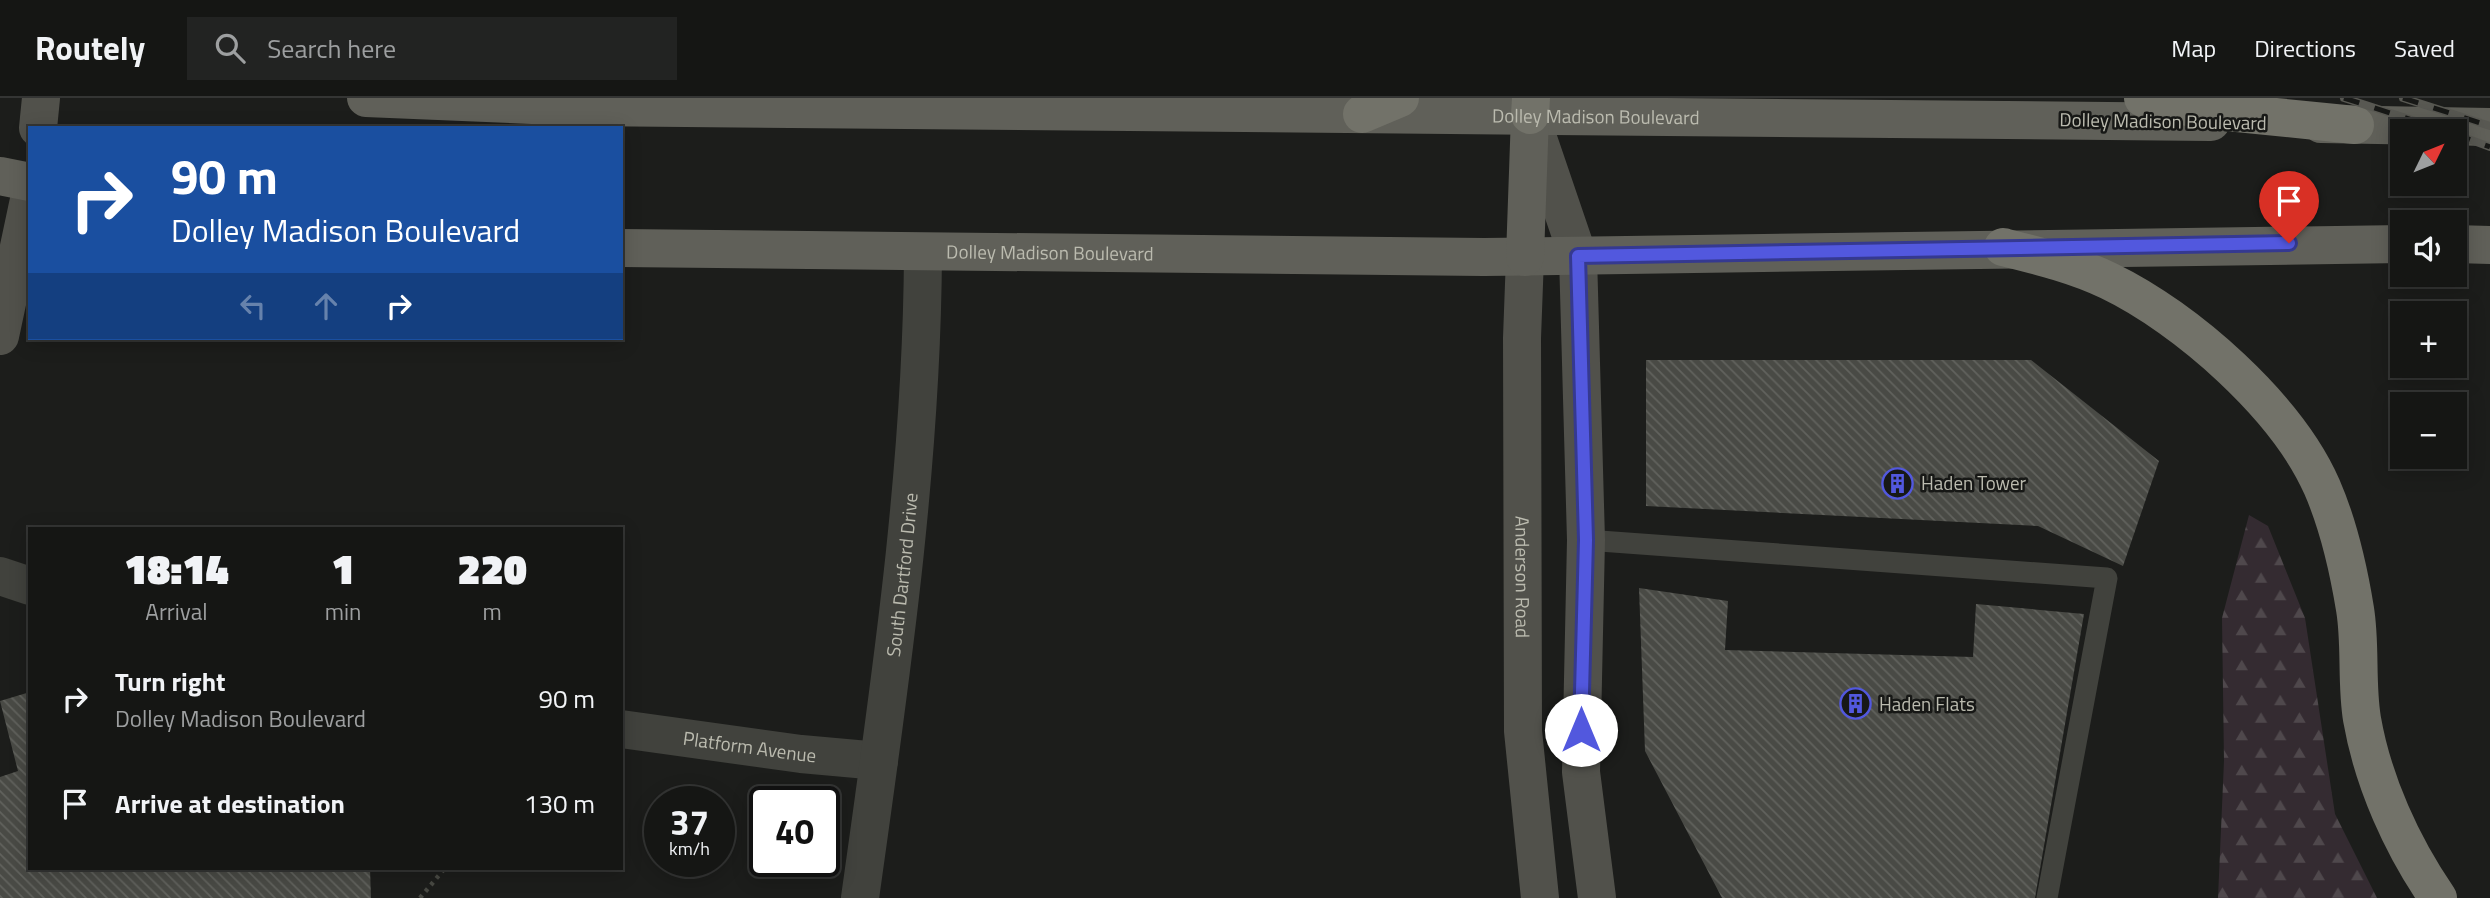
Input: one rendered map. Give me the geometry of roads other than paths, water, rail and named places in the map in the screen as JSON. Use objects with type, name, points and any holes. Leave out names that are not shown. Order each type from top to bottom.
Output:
[{"type":"highway","points":[[1362,114],[1400,98]]},
{"type":"highway","points":[[2143,98],[2197,108],[2355,125]]},
{"type":"highway","points":[[2003,247],[2061,262],[2107,280],[2155,306],[2200,340],[2244,380],[2283,424],[2321,484],[2340,534],[2355,611],[2362,719],[2385,800],[2422,874],[2438,898]]},
{"type":"main road","name":"Dolley Madison Boulevard","points":[[366,98],[579,107],[1134,105],[1362,114],[1531,107],[2490,127]]},
{"type":"main road","points":[[1525,257],[1531,107]]},
{"type":"main road","points":[[0,176],[28,182]]},
{"type":"main road","name":"Dolley Madison Boulevard","points":[[623,248],[1525,257],[2003,247],[2390,244]]},
{"type":"main road","points":[[2467,244],[2490,244]]},
{"type":"street","points":[[38,126],[41,98]]},
{"type":"street","points":[[1531,107],[1578,256],[1586,540],[1581,772],[1597,898]]},
{"type":"street","points":[[0,336],[28,204]]},
{"type":"street","name":"South Dartford Drive","points":[[860,898],[913,495],[923,330],[923,252]]},
{"type":"street","name":"Anderson Road","points":[[1525,257],[1522,338],[1523,718],[1526,778],[1540,898]]},
{"type":"street","points":[[0,576],[28,585]]},
{"type":"street","name":"Platform Avenue","points":[[623,729],[801,754],[879,761]]},
{"type":"lane","points":[[1586,540],[2107,578],[2047,898]]},
{"type":"railway","points":[[2344,98],[2409,119]]},
{"type":"railway","points":[[2403,98],[2490,126]]},
{"type":"railway","points":[[2468,139],[2490,147]]},
{"type":"place","name":"Haden Tower","points":[[1898,483]]},
{"type":"place","name":"Haden Flats","points":[[1856,704]]}]
